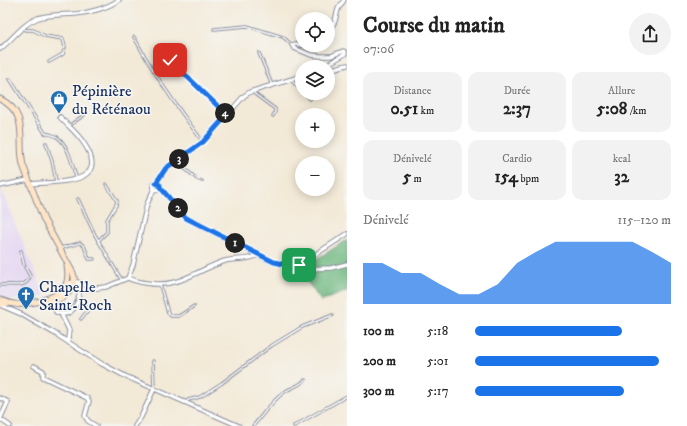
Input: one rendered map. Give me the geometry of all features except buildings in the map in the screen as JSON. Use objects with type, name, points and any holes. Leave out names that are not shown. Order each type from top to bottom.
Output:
[{"type":"main road","points":[[0,99],[13,108],[21,124],[21,157],[29,182],[44,220],[75,281],[65,296],[52,301],[36,302]]},
{"type":"main road","points":[[0,300],[23,305],[54,295],[66,286],[68,275],[67,263]]},
{"type":"main road","points":[[0,304],[10,303]]},
{"type":"street","points":[[0,48],[30,22],[50,15],[86,13],[118,0]]},
{"type":"street","points":[[335,21],[338,9],[344,0]]},
{"type":"street","points":[[293,45],[294,48],[311,56],[331,56],[343,51],[345,52],[345,54],[335,60]]},
{"type":"street","points":[[335,68],[347,65]]},
{"type":"street","points":[[80,290],[106,287],[128,278],[133,265],[154,185],[166,168],[203,142],[244,96],[252,91],[295,78]]},
{"type":"street","points":[[0,186],[29,182],[77,179],[91,171],[93,166],[92,160],[84,144],[60,117]]},
{"type":"street","points":[[156,183],[159,184],[186,218],[274,262],[288,265],[299,265],[347,234]]},
{"type":"street","points":[[154,189],[158,190],[160,187]]},
{"type":"street","points":[[128,278],[160,285],[184,280],[226,260],[254,257],[258,255]]},
{"type":"street","points":[[299,265],[304,269],[331,268],[347,264]]},
{"type":"street","points":[[75,281],[80,290],[78,304],[67,313],[61,314],[56,312],[52,301],[53,299],[62,294],[66,286],[75,281]]},
{"type":"street","points":[[0,304],[21,314],[102,364],[125,376],[239,426]]},
{"type":"street","points":[[66,324],[67,313]]},
{"type":"street","points":[[61,314],[68,330],[69,343]]},
{"type":"street","points":[[34,366],[43,371],[43,377],[87,398],[89,401],[85,416],[88,421],[96,426]]},
{"type":"street","points":[[135,426],[141,417],[154,389]]},
{"type":"street","points":[[0,398],[8,402],[0,419],[10,426]]},
{"type":"lane","points":[[214,29],[246,26],[283,37],[293,45]]},
{"type":"lane","points":[[23,28],[26,30],[33,30],[45,36],[63,39],[65,47],[63,54],[49,62]]},
{"type":"lane","points":[[134,37],[148,64],[169,96],[203,142]]},
{"type":"lane","points":[[259,52],[272,85]]},
{"type":"lane","points":[[170,60],[227,115]]},
{"type":"lane","points":[[10,79],[45,133],[57,136],[62,142],[69,154],[77,179]]},
{"type":"lane","points":[[290,79],[295,84]]},
{"type":"lane","points":[[252,91],[256,96],[275,109],[276,112],[273,116]]},
{"type":"lane","points":[[68,127],[84,115]]},
{"type":"lane","points":[[46,143],[52,161],[56,181]]},
{"type":"lane","points":[[176,161],[197,180],[202,181]]},
{"type":"lane","points":[[98,241],[107,232],[107,220],[117,201],[106,184]]},
{"type":"lane","points":[[78,199],[98,241],[122,281]]},
{"type":"lane","points":[[59,248],[80,243],[84,246],[89,259],[94,260]]},
{"type":"lane","points":[[0,285],[7,284],[15,286],[26,283],[29,280],[30,276],[24,264],[21,252]]},
{"type":"lane","points":[[160,285],[168,313],[171,316],[179,316],[194,306]]},
{"type":"lane","points":[[78,304],[86,307],[88,310],[81,319]]},
{"type":"lane","points":[[186,402],[188,400],[200,397],[222,384],[271,346],[296,331],[313,322],[333,315]]},
{"type":"lane","points":[[153,361],[154,389]]},
{"type":"lane","points":[[253,426],[278,398],[286,391],[300,385],[305,380]]},
{"type":"lane","points":[[294,426],[347,396]]},
{"type":"shaded area","points":[[0,189],[45,296],[25,301],[0,298]]},
{"type":"green space","points":[[347,240],[347,291],[321,301],[299,270]]},
{"type":"place","name":"Pépinière du Réténaou","points":[[59,114]]},
{"type":"place","name":"Chapelle Saint-Roch","points":[[26,310]]},
{"type":"route","points":[[170,60],[227,115],[203,142],[166,168],[156,183],[160,185],[160,187],[186,218],[274,262],[288,265],[299,265]]}]
